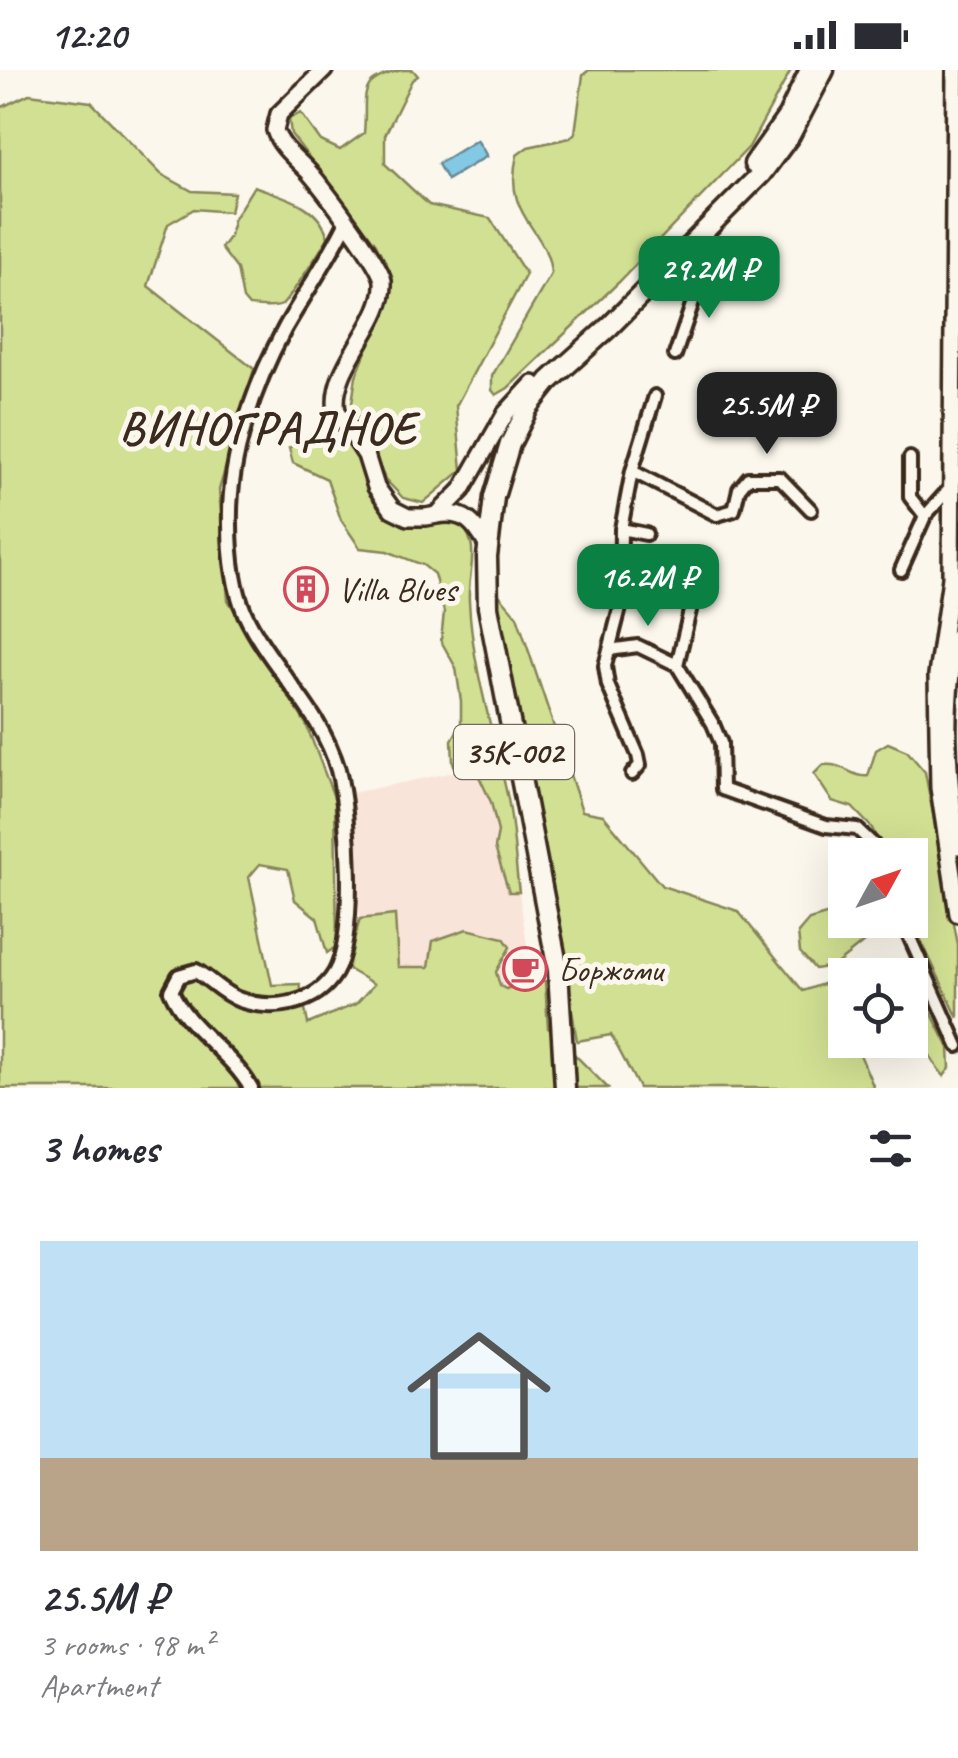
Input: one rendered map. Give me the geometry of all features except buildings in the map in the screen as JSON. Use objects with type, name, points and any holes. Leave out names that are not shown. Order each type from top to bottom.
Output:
[{"type":"highway","points":[[778,141],[810,70]]},
{"type":"highway","points":[[503,448],[506,422],[532,384],[742,180],[778,141],[824,70]]},
{"type":"highway","name":"35К-002","points":[[565,1088],[552,971],[481,617],[477,578],[503,448],[549,381],[739,198],[778,141]]},
{"type":"highway","name":"35К-002","points":[[552,971],[556,1088]]},
{"type":"main road","points":[[324,70],[279,114],[274,130],[378,264],[383,287],[340,384],[335,401],[337,411],[366,454],[376,487],[392,509],[417,518],[458,513],[483,538]]},
{"type":"main road","points":[[955,70],[952,486],[958,609]]},
{"type":"main road","points":[[958,267],[955,582],[949,674],[950,786],[958,846]]},
{"type":"main road","points":[[437,515],[452,503],[506,412],[532,384]]},
{"type":"main road","points":[[472,472],[503,448]]},
{"type":"main road","points":[[953,630],[937,676],[938,788],[958,914]]},
{"type":"street","points":[[251,1088],[228,1058],[177,1006],[171,992],[179,976],[196,971],[236,998],[279,1005],[296,1003],[325,986],[342,954],[349,876],[338,770],[308,708],[244,611],[232,566],[230,504],[248,416],[267,363],[346,223]]},
{"type":"street","points":[[666,269],[697,280],[698,286],[675,355]]},
{"type":"street","points":[[632,774],[640,765],[638,755],[608,686],[605,666],[620,608],[621,530],[632,471],[655,396]]},
{"type":"street","points":[[910,458],[910,497],[925,516]]},
{"type":"street","points":[[632,471],[717,514],[734,510],[739,489],[748,478],[780,478],[811,510]]},
{"type":"street","points":[[901,570],[925,516],[952,486]]},
{"type":"street","points":[[621,530],[646,534]]},
{"type":"street","points":[[678,665],[699,572]]},
{"type":"street","points":[[609,650],[638,646],[678,665],[721,744],[722,789],[806,820],[857,829],[867,838]]},
{"type":"street","points":[[910,938],[958,1046]]},
{"type":"shaded area","points":[[474,768],[491,802],[499,833],[495,848],[509,891],[519,892],[532,978],[506,989],[500,986],[496,972],[510,947],[504,938],[461,929],[433,941],[429,967],[398,967],[395,915],[360,919],[347,794]]},
{"type":"green space","points":[[402,70],[413,70],[418,76],[412,80],[385,135],[385,164],[429,205],[490,218],[526,274],[456,406],[462,470],[423,503],[403,498],[385,479],[352,403],[356,376],[377,332],[391,277],[376,244],[291,134],[289,119],[301,113],[321,141],[340,150],[364,133],[365,99],[370,84]]},
{"type":"green space","points":[[589,70],[791,70],[749,147],[619,282],[496,395],[492,376],[551,274],[548,258],[516,194],[517,155],[528,147],[570,138],[575,133],[583,75]]},
{"type":"green space","points":[[29,94],[91,102],[161,174],[192,191],[234,193],[230,212],[194,209],[168,224],[148,286],[254,369],[219,490],[228,600],[306,724],[335,800],[337,946],[327,953],[317,918],[295,900],[288,869],[260,864],[249,877],[272,985],[300,984],[308,1024],[356,1004],[374,984],[346,968],[360,919],[395,915],[398,967],[429,967],[433,941],[467,929],[504,938],[510,947],[496,972],[500,986],[506,989],[532,978],[545,981],[548,1028],[608,1088],[0,1088],[0,108]]},
{"type":"green space","points":[[254,186],[308,209],[328,237],[285,302],[275,307],[249,306],[243,299],[237,269],[221,248]]},
{"type":"green space","points":[[334,436],[354,451],[384,509],[393,518],[419,526],[451,517],[468,535],[472,545],[469,601],[474,651],[508,799],[519,892],[509,892],[495,848],[498,832],[491,802],[475,768],[456,770],[453,762],[452,740],[461,724],[461,701],[456,668],[441,641],[444,612],[434,574],[423,565],[387,551],[360,548],[341,520],[327,479],[293,463],[289,448],[307,437]]},
{"type":"green space","points":[[495,590],[517,616],[582,811],[603,815],[662,886],[738,911],[803,991],[828,982],[828,1058],[862,1058],[874,1088],[639,1088],[611,1035],[577,1041],[519,755]]},
{"type":"green space","points":[[888,743],[907,751],[925,772],[958,945],[958,1018],[920,938],[928,938],[928,838],[876,838],[852,807],[832,801],[814,774],[823,765],[830,765],[868,776],[876,750]]},
{"type":"green space","points":[[828,914],[828,938],[869,938],[844,958],[828,958],[828,967],[815,969],[800,952],[798,933],[809,920]]},
{"type":"green space","points":[[928,1009],[949,1048],[950,1068],[944,1076],[928,1052]]},
{"type":"water","points":[[477,140],[487,156],[447,180],[438,164]]},
{"type":"place","name":"Villa Blues","points":[[306,589]]},
{"type":"place","name":"Боржоми","points":[[525,969]]},
{"type":"district","name":"ВИНОГРАДНОЕ","points":[[269,428]]}]
